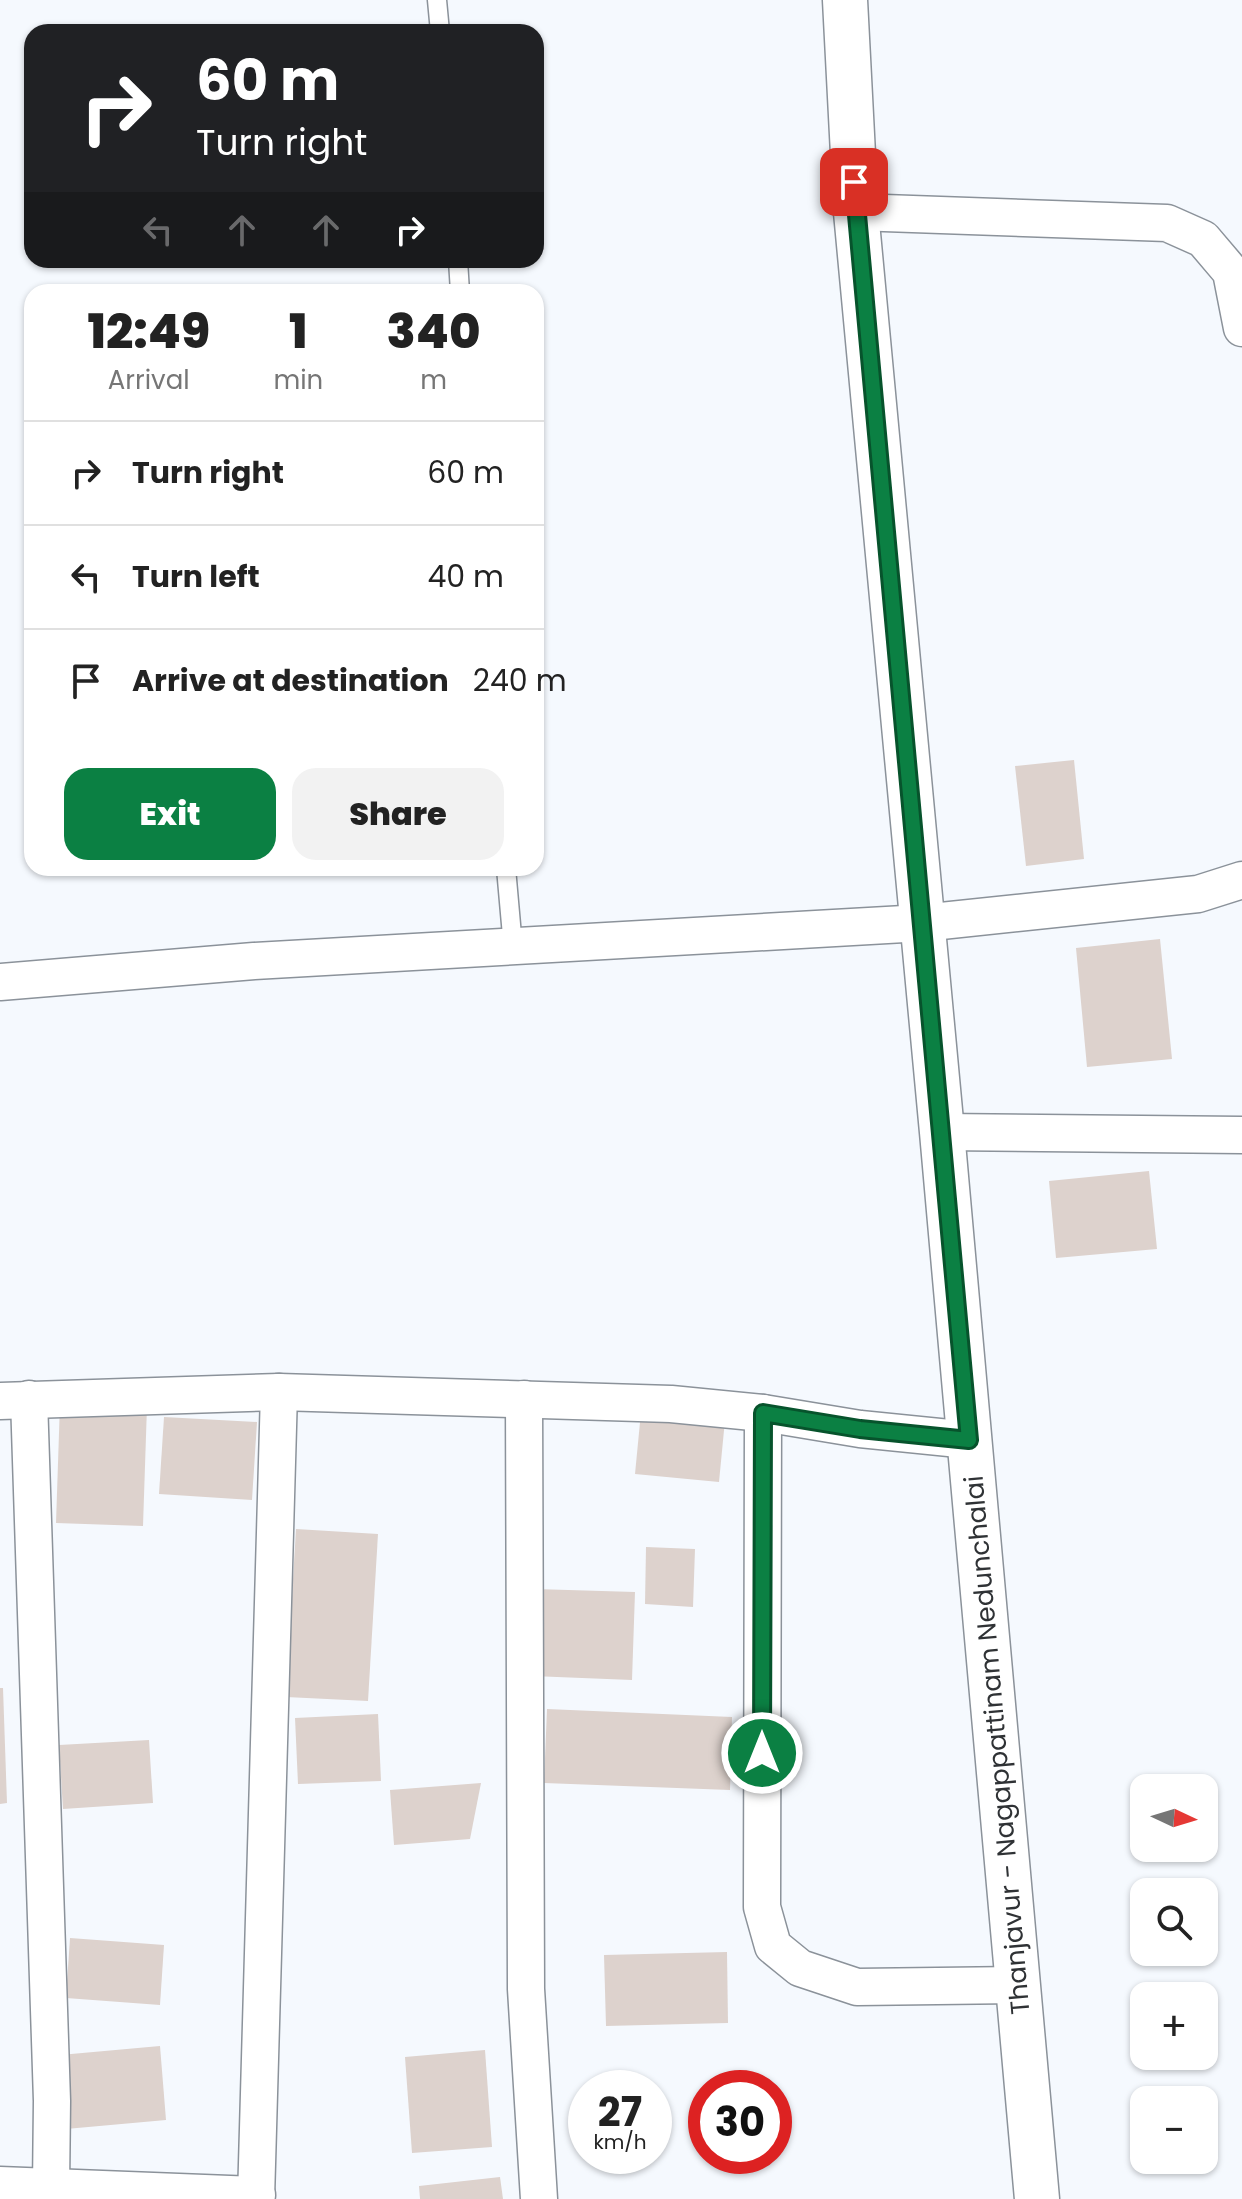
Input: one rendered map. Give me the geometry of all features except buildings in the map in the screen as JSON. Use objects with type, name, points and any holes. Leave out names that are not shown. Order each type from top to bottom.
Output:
[{"type":"highway","name":"Thanjavur - Nagappattinam Nedunchalai","points":[[845,0],[856,212],[1037,2199]]},
{"type":"street","points":[[856,212],[1167,223],[1203,239],[1231,272],[1242,328]]},
{"type":"street","points":[[0,982],[190,965],[922,923],[1198,894],[1242,880]]},
{"type":"street","points":[[942,1132],[1242,1135]]},
{"type":"street","points":[[51,2187],[52,2101],[14,1400],[279,1392],[671,1404],[969,1440]]},
{"type":"street","points":[[0,2185],[256,2197],[279,1392]]},
{"type":"street","points":[[524,1399],[526,1989],[539,2199]]},
{"type":"street","points":[[763,1413],[762,1907],[773,1946],[800,1968],[857,1987],[1018,1985]]},
{"type":"lane","points":[[437,0],[439,24]]},
{"type":"lane","points":[[507,876],[513,947]]},
{"type":"route","points":[[762,1753],[763,1413],[860,1429],[969,1440],[854,182]]}]
